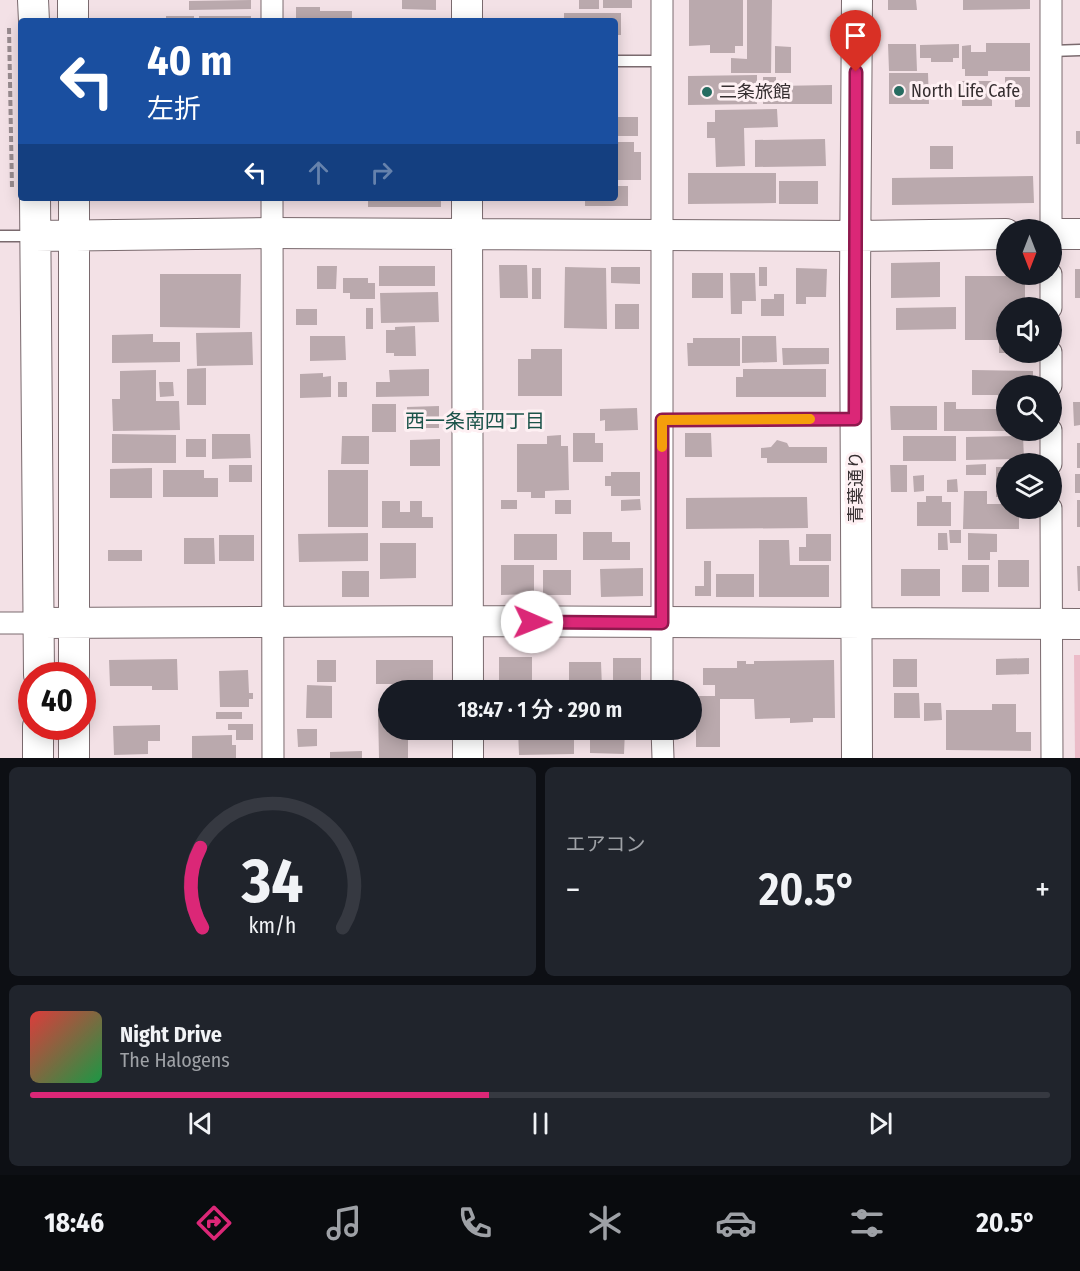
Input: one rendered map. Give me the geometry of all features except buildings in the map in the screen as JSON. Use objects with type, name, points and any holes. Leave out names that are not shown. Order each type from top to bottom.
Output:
[{"type":"street","points":[[23,18],[33,0]]},
{"type":"street","points":[[73,0],[73,18]]},
{"type":"street","points":[[272,0],[272,18]]},
{"type":"street","points":[[467,0],[467,18]]},
{"type":"street","points":[[662,0],[662,680]]},
{"type":"street","name":"青葉通り","points":[[857,0],[855,236],[857,758]]},
{"type":"street","points":[[1051,0],[1052,219]]},
{"type":"street","points":[[36,201],[39,662]]},
{"type":"street","points":[[74,201],[74,662]]},
{"type":"street","points":[[272,201],[273,758]]},
{"type":"street","points":[[467,201],[468,680]]},
{"type":"street","points":[[35,236],[272,233],[855,236],[996,234]]},
{"type":"street","points":[[1062,233],[1080,234]]},
{"type":"street","points":[[1052,758],[1066,624],[1053,519]]},
{"type":"street","points":[[0,623],[467,621],[1066,624]]},
{"type":"street","points":[[38,740],[38,758]]},
{"type":"street","points":[[74,740],[74,758]]},
{"type":"street","points":[[468,740],[468,758]]},
{"type":"street","points":[[663,740],[663,758]]},
{"type":"lane","points":[[1051,51],[1080,50]]},
{"type":"lane","points":[[618,62],[662,61]]},
{"type":"lane","points":[[0,236],[35,236]]},
{"type":"lane","points":[[662,420],[855,419]]},
{"type":"path","points":[[18,88],[13,198],[18,198]]},
{"type":"shaded area","points":[[1074,655],[1080,655],[1080,758],[1075,758]]},
{"type":"slow traffic","points":[[662,447],[662,420],[810,419]]},
{"type":"place","name":"North Life Cafe","points":[[899,91]]},
{"type":"place","name":"二条旅館","points":[[707,92]]},
{"type":"district","name":"西一条南四丁目","points":[[475,421]]},
{"type":"route","points":[[532,622],[662,623],[662,420],[855,419],[856,72]]}]
